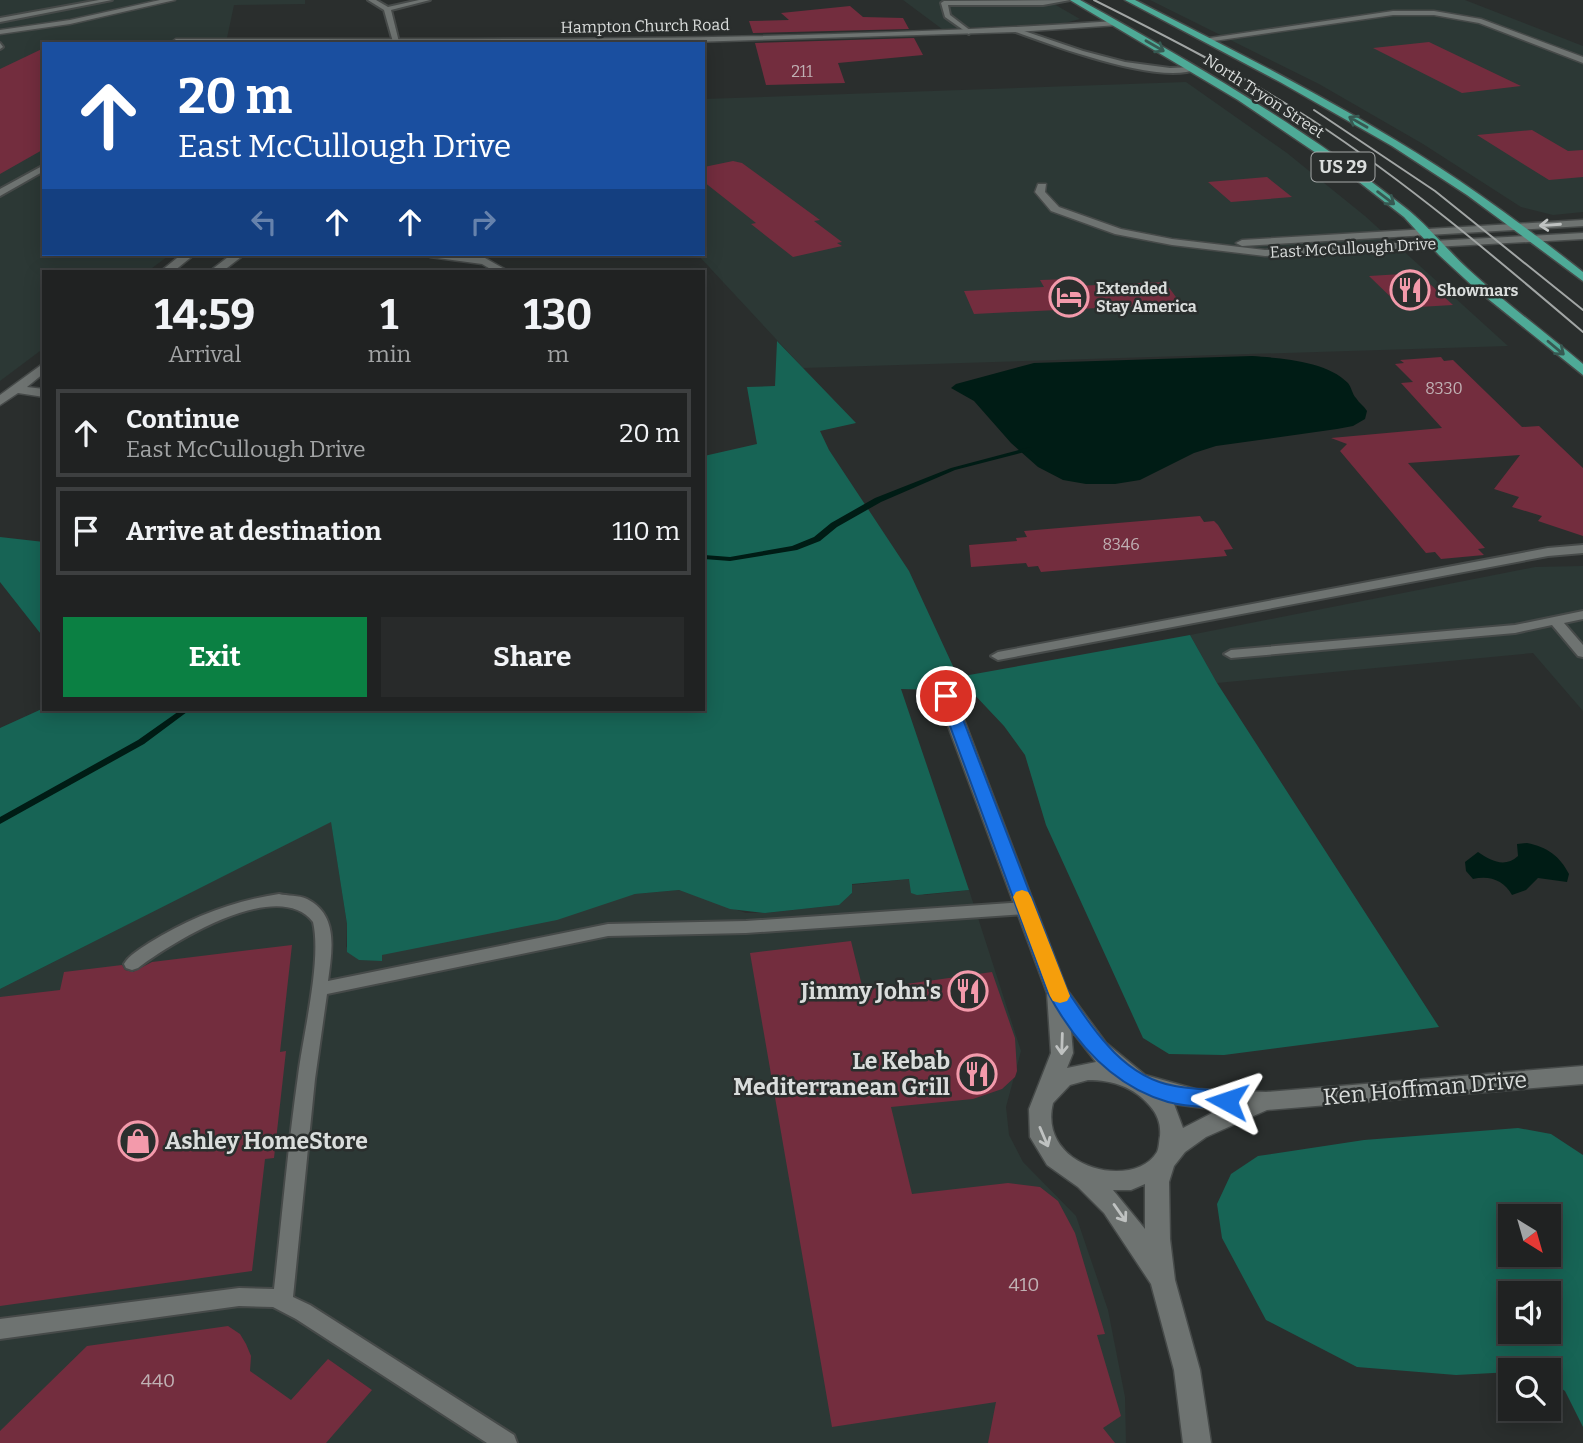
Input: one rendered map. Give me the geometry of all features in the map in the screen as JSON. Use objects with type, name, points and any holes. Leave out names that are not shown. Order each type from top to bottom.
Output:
[{"type":"main road","name":"North Tryon Street","points":[[1074,0],[1193,69],[1363,181],[1404,211],[1450,259],[1583,371]]},
{"type":"main road","name":"North Tryon Street","points":[[1129,0],[1283,79],[1385,138],[1443,174],[1583,278]]},
{"type":"street","points":[[0,32],[70,22],[171,0]]},
{"type":"street","points":[[1207,39],[1393,13],[1434,13],[1481,21],[1583,60]]},
{"type":"street","name":"Hampton Church Road","points":[[518,42],[969,32],[1115,23]]},
{"type":"street","name":"East McCullough Drive","points":[[1042,186],[1040,192],[1055,209],[1096,225],[1145,238],[1276,253],[1583,236]]},
{"type":"street","name":"East McCullough Drive","points":[[1221,246],[1268,240],[1583,223]]},
{"type":"street","points":[[168,270],[186,256]]},
{"type":"street","points":[[217,270],[236,256]]},
{"type":"street","points":[[449,256],[478,259],[499,269]]},
{"type":"street","points":[[0,401],[42,369]]},
{"type":"street","points":[[15,389],[42,393]]},
{"type":"street","points":[[946,696],[1058,993],[1103,1055],[1157,1098],[1167,1114],[1172,1131],[1166,1156],[1156,1177],[1153,1206],[1163,1280],[1187,1370],[1197,1443]]},
{"type":"street","points":[[1058,993],[1062,1053],[1038,1116],[1042,1135],[1053,1154],[1094,1185],[1118,1208],[1163,1280]]},
{"type":"street","points":[[1047,1091],[1062,1079],[1082,1072],[1103,1071],[1133,1079]]},
{"type":"street","name":"Ken Hoffman Drive","points":[[1133,1079],[1153,1088],[1188,1097],[1266,1101],[1583,1074]]},
{"type":"street","name":"Ken Hoffman Drive","points":[[1166,1156],[1179,1143],[1207,1124],[1266,1101]]},
{"type":"street","points":[[1070,1168],[1104,1181],[1127,1181],[1146,1175],[1166,1156]]},
{"type":"lane","points":[[0,20],[109,0]]},
{"type":"lane","points":[[371,0],[387,9],[427,0]]},
{"type":"lane","points":[[969,32],[947,16],[944,3],[1043,3],[1067,0]]},
{"type":"lane","points":[[387,9],[396,42]]},
{"type":"lane","points":[[1016,30],[1129,65],[1168,71],[1193,69]]},
{"type":"lane","points":[[0,192],[42,168]]},
{"type":"lane","points":[[998,656],[1548,552],[1583,549]]},
{"type":"lane","points":[[1231,654],[1515,629],[1583,615]]},
{"type":"lane","points":[[1555,621],[1583,653]]},
{"type":"lane","points":[[132,964],[164,940],[204,921],[272,901],[299,902],[316,913],[320,921],[322,932],[319,989],[306,1079],[283,1301]]},
{"type":"lane","points":[[319,989],[608,930],[746,928],[1026,908]]},
{"type":"lane","points":[[0,1329],[262,1296],[283,1301],[506,1443]]},
{"type":"shaded area","points":[[0,0],[305,0],[305,4],[234,5],[224,42],[42,42],[42,256],[168,256],[149,270],[42,270],[42,350],[0,381]]},
{"type":"shaded area","points":[[903,0],[1047,0],[1080,19],[1065,23],[942,29]]},
{"type":"shaded area","points":[[1150,0],[1465,0],[1583,46],[1583,212],[1553,215],[1521,207],[1423,144],[1319,84]]},
{"type":"shaded area","points":[[1186,82],[1287,153],[1365,216],[1508,346],[803,368],[699,256],[705,256],[705,99]]},
{"type":"shaded area","points":[[1252,356],[1303,362],[1339,376],[1348,383],[1367,411],[1365,419],[1353,426],[1337,429],[1216,446],[1194,453],[1140,480],[1115,484],[1086,484],[1063,480],[1038,467],[1011,443],[974,401],[951,388],[956,384],[1034,363]]},
{"type":"shaded area","points":[[1583,566],[1583,711],[1533,653],[1217,683],[1190,635],[1535,567]]},
{"type":"shaded area","points":[[331,821],[347,924],[346,947],[382,961],[381,955],[635,894],[679,890],[746,913],[765,913],[830,906],[852,894],[851,885],[909,879],[924,895],[969,890],[1021,1051],[1006,1107],[1009,1135],[1023,1162],[1076,1216],[1108,1310],[1125,1397],[1126,1443],[0,1443],[0,989]]},
{"type":"shaded area","points":[[1527,843],[1541,847],[1557,857],[1569,874],[1567,882],[1538,878],[1526,890],[1512,895],[1500,882],[1490,878],[1473,879],[1466,871],[1465,862],[1478,852],[1493,860],[1508,862],[1518,856],[1517,844]]},
{"type":"green space","points":[[777,341],[856,423],[820,431],[829,450],[909,571],[958,677],[1190,635],[1217,683],[1439,1027],[1224,1055],[1169,1054],[1143,1038],[1046,825],[1025,755],[1004,726],[971,691],[901,689],[969,890],[917,895],[911,893],[909,879],[852,884],[852,893],[839,905],[765,913],[730,909],[679,890],[635,894],[557,920],[382,955],[382,961],[359,960],[347,952],[347,924],[331,822],[0,989],[0,728],[42,709],[705,711],[705,456],[757,444],[747,387],[775,386]]},
{"type":"green space","points":[[0,537],[42,542],[42,635],[0,582]]},
{"type":"green space","points":[[1518,1128],[1551,1134],[1583,1155],[1583,1427],[1565,1391],[1561,1388],[1561,1358],[1498,1358],[1498,1373],[1456,1375],[1357,1367],[1266,1320],[1222,1238],[1217,1204],[1231,1174],[1258,1156],[1364,1140]]},
{"type":"building","points":[[850,6],[863,17],[903,18],[909,29],[753,33],[749,21],[789,20],[781,13]]},
{"type":"building","points":[[914,38],[923,55],[838,63],[845,83],[766,85],[755,43]]},
{"type":"building","points":[[1429,42],[1521,86],[1462,93],[1373,48]]},
{"type":"building","points":[[42,49],[42,150],[0,174],[0,69]]},
{"type":"building","points":[[1532,130],[1568,151],[1583,150],[1583,177],[1549,180],[1477,135]]},
{"type":"building","points":[[733,161],[742,163],[820,220],[814,221],[842,242],[837,243],[842,246],[793,257],[751,224],[756,223],[705,183],[705,167]]},
{"type":"building","points":[[1267,177],[1292,197],[1231,202],[1208,182]]},
{"type":"building","name":"Showmars","points":[[1418,273],[1453,305],[1402,308],[1369,276]]},
{"type":"building","name":"Extended Stay America","points":[[1071,279],[1075,286],[1165,282],[1181,304],[974,314],[964,291],[1044,287],[1040,280]]},
{"type":"building","points":[[1441,357],[1444,361],[1453,360],[1522,427],[1539,426],[1583,468],[1583,536],[1538,521],[1542,516],[1512,507],[1519,497],[1494,489],[1520,455],[1408,463],[1485,548],[1478,549],[1484,555],[1441,559],[1435,552],[1426,553],[1340,451],[1347,444],[1331,438],[1442,428],[1401,383],[1413,382],[1395,364],[1404,363],[1400,360]]},
{"type":"building","points":[[1200,516],[1204,522],[1214,521],[1218,525],[1233,549],[1224,550],[1227,556],[1041,572],[1038,566],[1028,567],[1026,563],[971,567],[969,545],[1017,541],[1016,538],[1027,537],[1024,531]]},
{"type":"building","points":[[851,941],[863,990],[992,972],[1015,1038],[1015,1077],[1002,1089],[973,1099],[891,1107],[912,1194],[1008,1183],[1040,1187],[1058,1201],[1075,1233],[1105,1334],[1097,1335],[1121,1416],[1103,1428],[1115,1443],[988,1443],[996,1402],[832,1427],[750,953]]},
{"type":"building","name":"Ashley HomeStore","points":[[292,945],[280,1052],[286,1051],[274,1158],[265,1159],[252,1271],[0,1306],[0,997],[60,990],[64,972],[122,965],[125,970],[133,972],[152,962]]},
{"type":"building","points":[[228,1326],[240,1334],[246,1344],[251,1356],[250,1371],[291,1400],[328,1359],[372,1390],[326,1443],[0,1443],[0,1431],[87,1346]]},
{"type":"waterway","points":[[705,557],[730,559],[794,548],[817,539],[834,525],[878,500],[953,469],[1030,449]]},
{"type":"waterway","points":[[0,821],[141,742],[184,711]]},
{"type":"tram line","points":[[1094,0],[1232,72],[1286,103],[1348,144],[1451,222],[1583,332]]},
{"type":"tram line","points":[[1314,110],[1435,191],[1583,310]]},
{"type":"slow traffic","points":[[1022,897],[1060,996]]},
{"type":"place","name":"Showmars","points":[[1410,290]]},
{"type":"place","name":"Extended Stay America","points":[[1069,297]]},
{"type":"place","name":"Jimmy John's","points":[[968,991]]},
{"type":"place","name":"Le Kebab Mediterranean Grill","points":[[977,1074]]},
{"type":"place","name":"Ashley HomeStore","points":[[138,1141]]},
{"type":"route","points":[[946,696],[1058,993],[1083,1030],[1111,1063],[1133,1079],[1171,1094],[1227,1101]]}]
